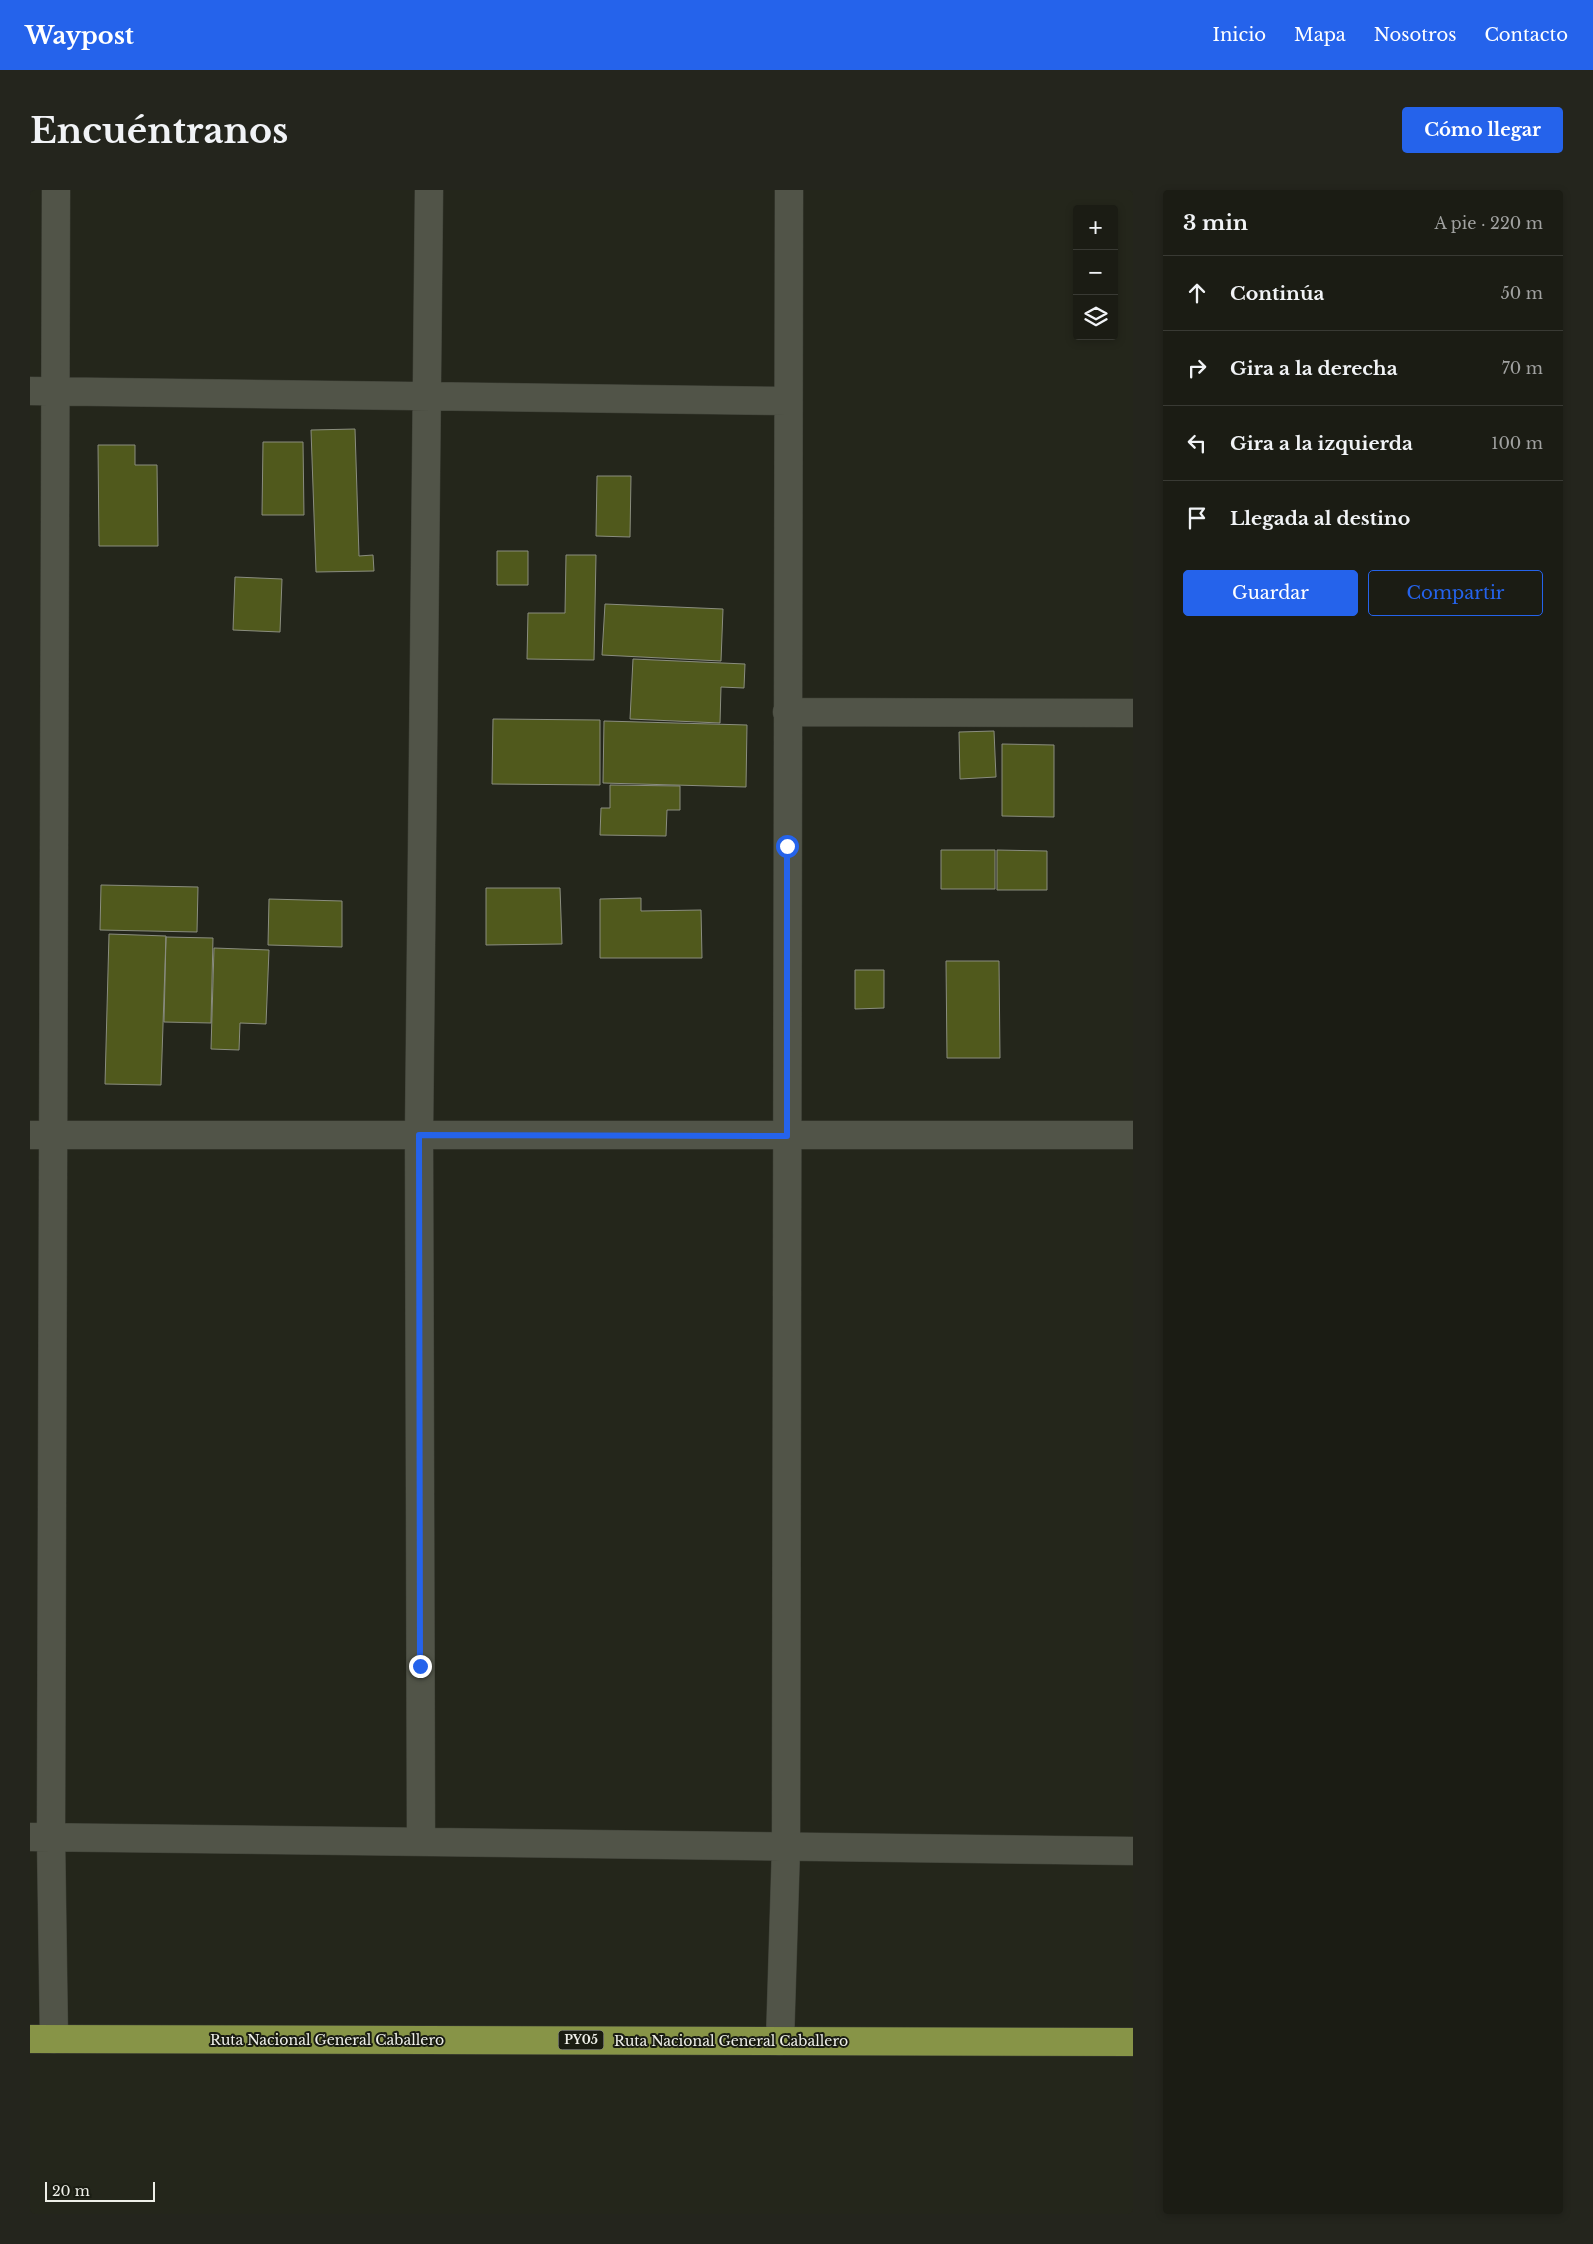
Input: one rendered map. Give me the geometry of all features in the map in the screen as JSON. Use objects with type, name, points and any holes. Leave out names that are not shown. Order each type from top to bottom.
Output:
[{"type":"highway","name":"Ruta Nacional General Caballero","points":[[42,2039],[1133,2042]]},
{"type":"street","points":[[42,2039],[43,391],[56,190]]},
{"type":"street","points":[[421,1842],[419,1135],[429,190]]},
{"type":"street","points":[[780,2041],[786,1847],[789,190]]},
{"type":"street","points":[[43,391],[788,401]]},
{"type":"street","points":[[787,712],[1133,713]]},
{"type":"street","points":[[42,1135],[1133,1135]]},
{"type":"street","points":[[41,1837],[1133,1851]]},
{"type":"building","points":[[355,429],[359,556],[373,555],[374,571],[316,572],[311,430]]},
{"type":"building","points":[[263,442],[303,442],[304,515],[262,515]]},
{"type":"building","points":[[98,445],[135,445],[135,465],[157,465],[158,546],[99,546]]},
{"type":"building","points":[[597,476],[631,476],[630,537],[596,536]]},
{"type":"building","points":[[497,551],[528,551],[528,585],[497,585]]},
{"type":"building","points":[[566,555],[596,555],[594,660],[527,659],[528,613],[565,613]]},
{"type":"building","points":[[235,577],[282,579],[280,632],[233,630]]},
{"type":"building","points":[[605,604],[723,609],[721,661],[602,655]]},
{"type":"building","points":[[633,659],[745,664],[744,688],[721,687],[720,723],[630,719]]},
{"type":"building","points":[[493,719],[600,720],[600,785],[492,784]]},
{"type":"building","points":[[604,721],[747,725],[746,787],[603,783]]},
{"type":"building","points":[[994,731],[996,777],[960,779],[959,732]]},
{"type":"building","points":[[1002,744],[1054,745],[1054,817],[1002,816]]},
{"type":"building","points":[[610,785],[680,786],[680,810],[667,810],[666,836],[600,835],[601,808],[610,808]]},
{"type":"building","points":[[941,850],[995,850],[995,889],[941,889]]},
{"type":"building","points":[[997,850],[1047,851],[1047,890],[997,890]]},
{"type":"building","points":[[101,885],[198,887],[197,932],[100,930]]},
{"type":"building","points":[[486,888],[560,888],[562,944],[486,945]]},
{"type":"building","points":[[641,898],[641,911],[701,910],[702,958],[600,958],[600,899]]},
{"type":"building","points":[[269,899],[342,901],[342,947],[268,945]]},
{"type":"building","points":[[109,934],[166,936],[161,1085],[105,1084]]},
{"type":"building","points":[[166,937],[213,938],[211,1023],[164,1022]]},
{"type":"building","points":[[214,948],[269,950],[266,1024],[240,1023],[239,1050],[211,1049]]},
{"type":"building","points":[[946,961],[999,961],[1000,1058],[947,1058]]},
{"type":"building","points":[[855,970],[884,970],[884,1008],[855,1009]]},
{"type":"route","points":[[420,1666],[419,1135],[787,1136],[787,846]]}]
